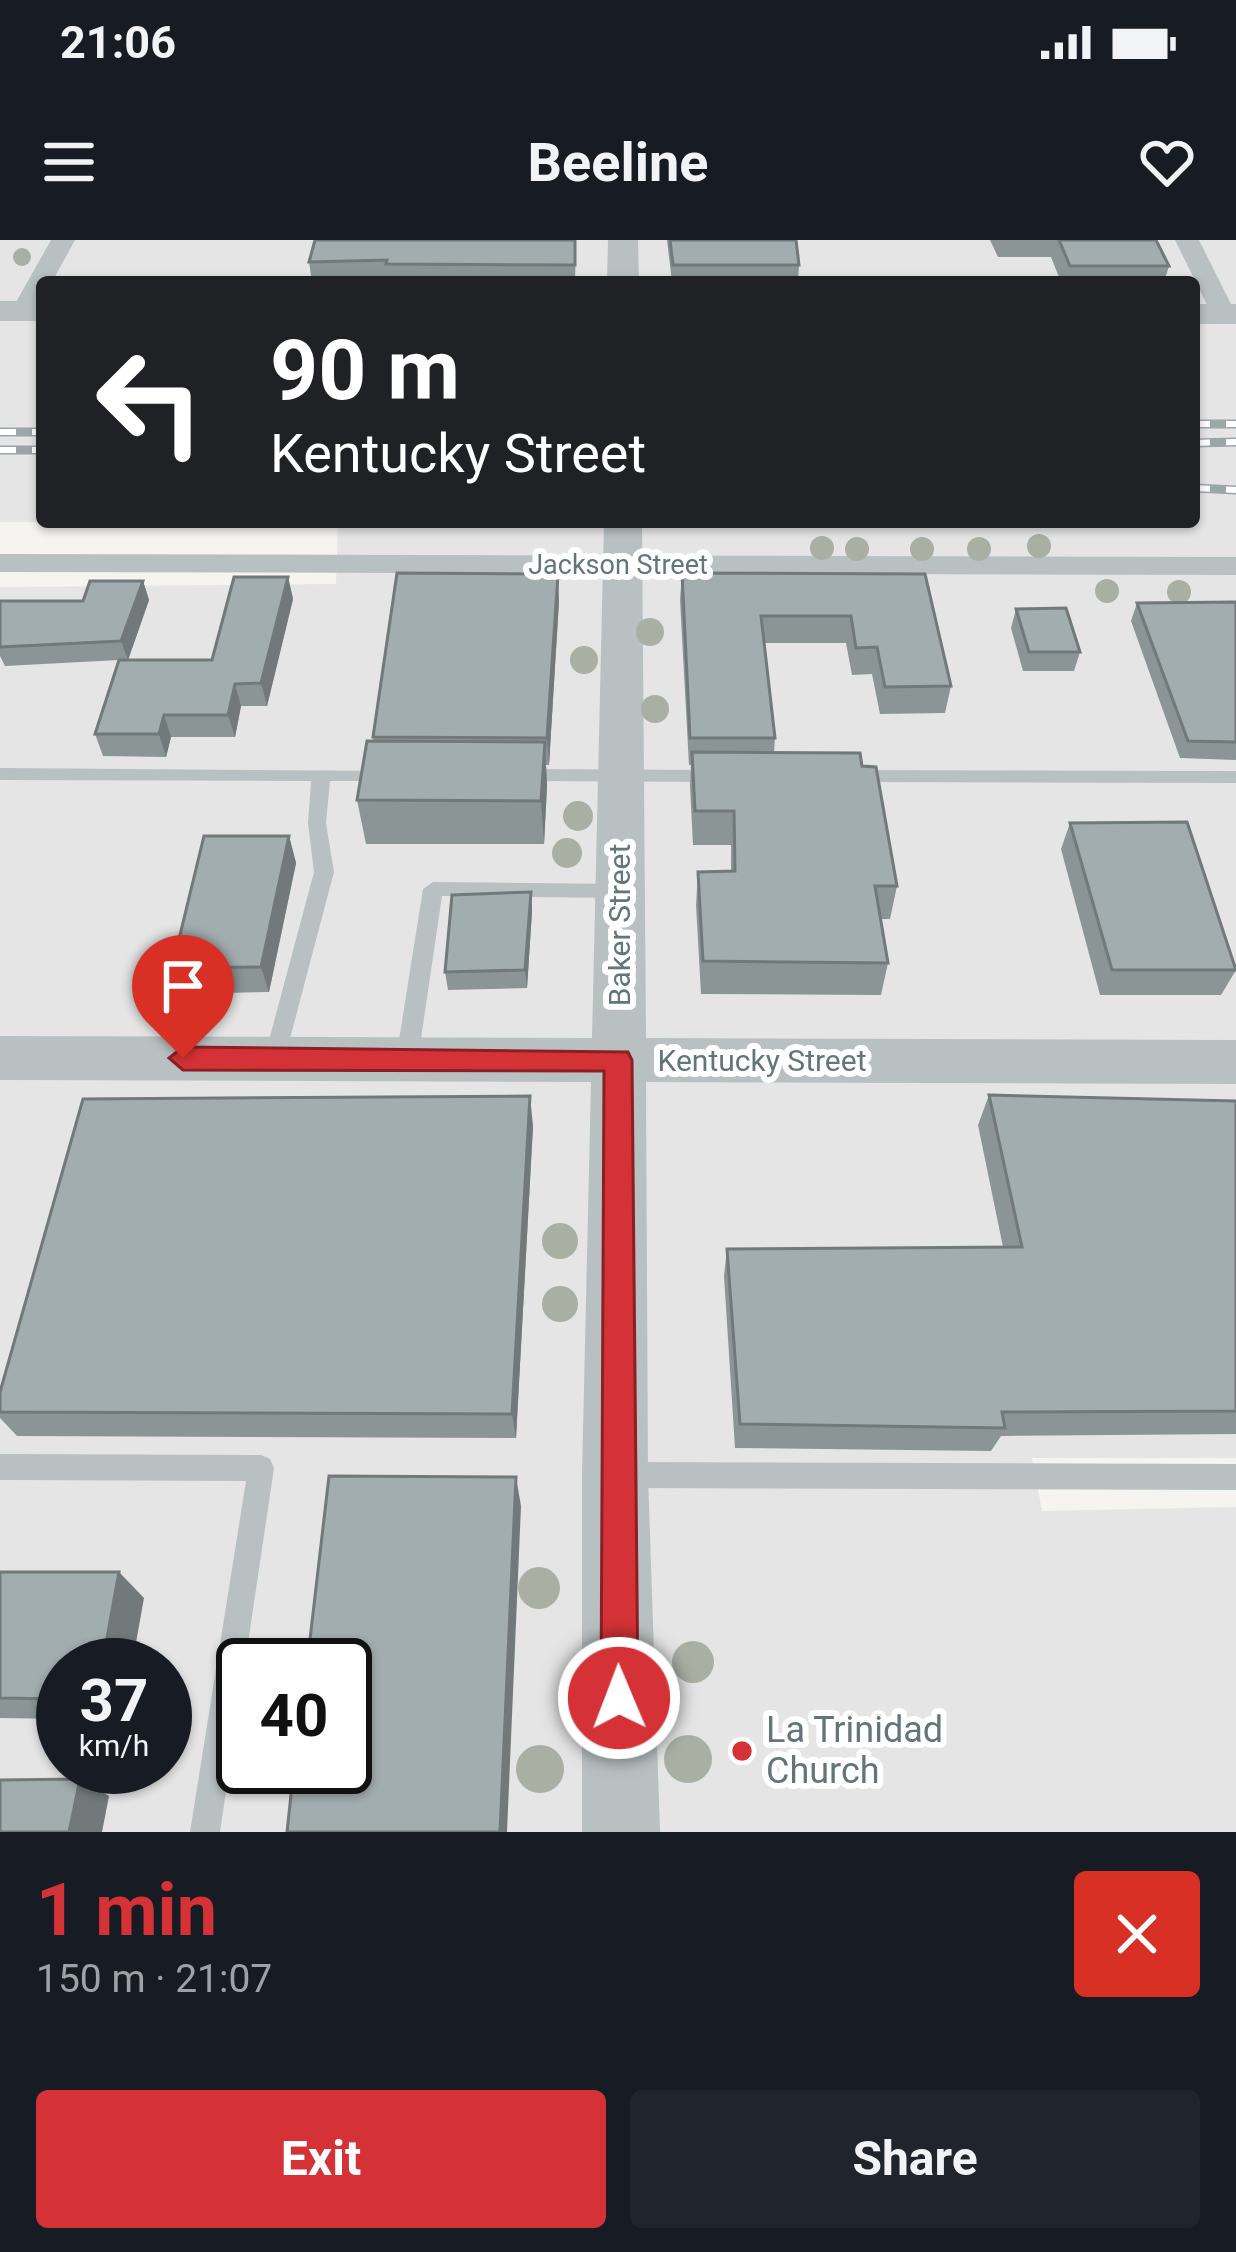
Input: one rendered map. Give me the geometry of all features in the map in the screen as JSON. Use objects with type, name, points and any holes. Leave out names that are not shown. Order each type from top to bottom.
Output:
[{"type":"street","points":[[42,276],[63,240]]},
{"type":"street","points":[[623,240],[623,276]]},
{"type":"street","points":[[1187,240],[1218,314]]},
{"type":"street","name":"Jackson Street","points":[[0,563],[622,543],[1236,566]]},
{"type":"street","name":"Baker Street","points":[[621,1832],[615,1475],[622,543]]},
{"type":"street","name":"Kentucky Street","points":[[0,1058],[1236,1062]]},
{"type":"lane","points":[[0,774],[413,775]]},
{"type":"lane","points":[[275,1059],[324,872],[316,823],[321,775]]},
{"type":"lane","points":[[505,776],[738,776]]},
{"type":"lane","points":[[833,776],[1236,777]]},
{"type":"lane","points":[[407,1059],[433,889],[619,890]]},
{"type":"lane","points":[[0,1467],[261,1468],[206,1832]]},
{"type":"lane","points":[[615,1475],[1236,1477]]},
{"type":"shaded area","points":[[0,240],[1236,240],[1236,1458],[1032,1458],[1042,1511],[1236,1507],[1236,1832],[0,1832],[0,587],[336,584],[338,528],[1200,528],[1200,276],[36,276],[36,522],[0,522]]},
{"type":"building","points":[[315,240],[575,240],[575,265],[309,262]]},
{"type":"building","points":[[670,240],[796,240],[799,265],[673,265]]},
{"type":"building","points":[[1059,240],[1156,240],[1169,266],[1070,266]]},
{"type":"building","points":[[397,573],[558,574],[547,738],[373,737]]},
{"type":"building","points":[[682,573],[925,574],[951,686],[885,687],[877,647],[856,648],[851,616],[761,616],[775,738],[690,738]]},
{"type":"building","points":[[234,577],[288,577],[261,683],[235,684],[228,715],[164,715],[159,734],[95,734],[119,660],[212,660]]},
{"type":"building","points":[[90,581],[143,581],[121,641],[0,647],[0,601],[83,601]]},
{"type":"building","points":[[1236,602],[1236,742],[1188,741],[1137,603]]},
{"type":"building","points":[[1066,608],[1080,652],[1029,652],[1016,609]]},
{"type":"building","points":[[367,741],[545,742],[541,801],[357,800]]},
{"type":"building","points":[[692,752],[860,753],[862,766],[876,767],[897,886],[875,886],[888,963],[703,961],[698,872],[735,871],[734,811],[695,811]]},
{"type":"building","points":[[1187,822],[1236,970],[1112,970],[1070,823]]},
{"type":"building","points":[[204,836],[289,836],[261,967],[172,968]]},
{"type":"building","points":[[531,892],[525,970],[445,972],[452,895]]},
{"type":"building","points":[[989,1095],[1236,1101],[1236,1411],[1002,1412],[1005,1428],[740,1424],[727,1249],[1022,1247]]},
{"type":"building","points":[[530,1096],[512,1414],[0,1412],[0,1392],[83,1099]]},
{"type":"building","points":[[329,1476],[516,1477],[500,1832],[287,1832],[291,1794],[372,1794],[372,1638],[310,1638]]},
{"type":"building","points":[[0,1572],[119,1572],[107,1638],[36,1638],[36,1699],[0,1698]]},
{"type":"building","points":[[0,1780],[36,1780],[36,1794],[77,1794],[69,1832],[0,1832]]},
{"type":"railway","points":[[1200,424],[1236,424]]},
{"type":"railway","points":[[0,432],[36,432]]},
{"type":"railway","points":[[1200,443],[1236,442]]},
{"type":"railway","points":[[0,450],[36,450]]},
{"type":"railway","points":[[1200,488],[1236,490]]},
{"type":"place","name":"La Trinidad Church","points":[[742,1751]]},
{"type":"route","points":[[183,1058],[618,1060],[615,1475],[619,1698]]}]
